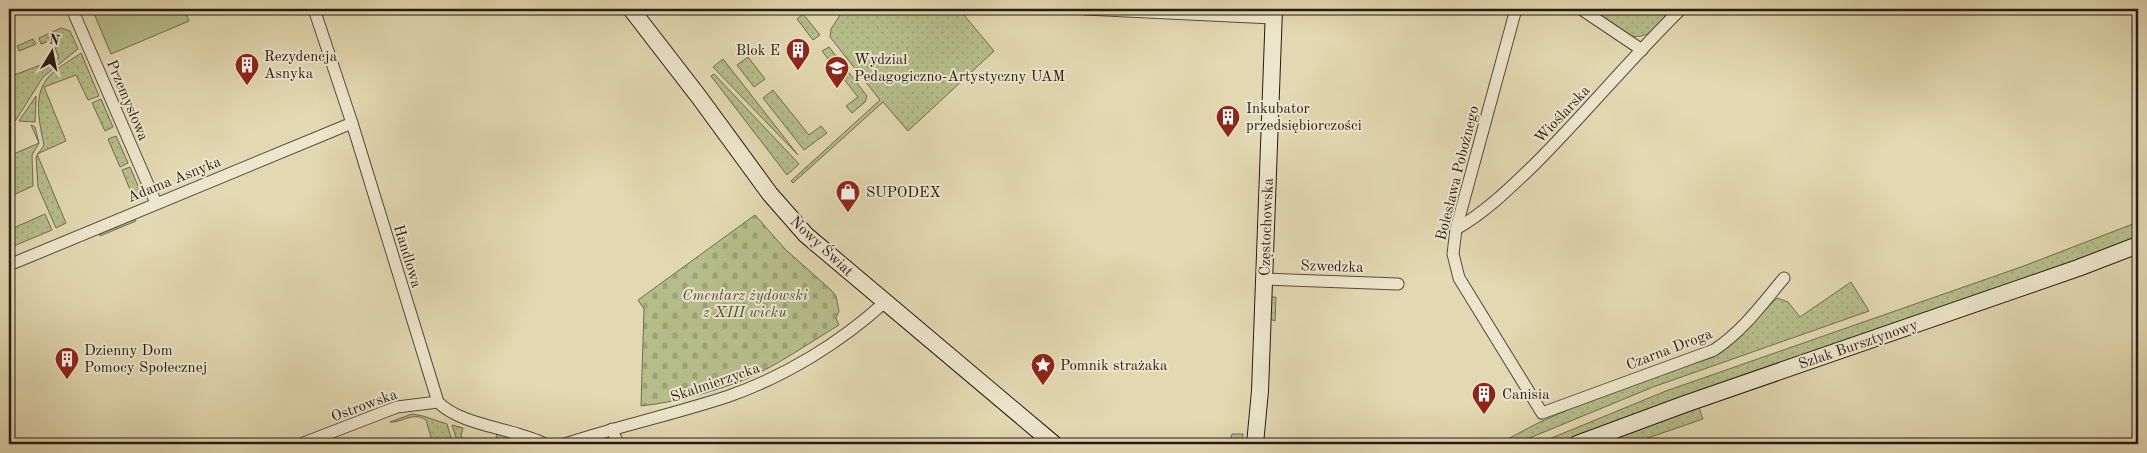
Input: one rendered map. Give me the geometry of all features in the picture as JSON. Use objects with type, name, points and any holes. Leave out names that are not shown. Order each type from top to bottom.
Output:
[{"type":"street","name":"Przemysłowa","points":[[72,9],[156,203]]},
{"type":"street","name":"Handlowa","points":[[314,9],[352,124],[438,402]]},
{"type":"street","name":"Nowy Świat","points":[[631,9],[781,208],[821,248],[1054,444]]},
{"type":"street","points":[[1085,9],[1273,14]]},
{"type":"street","name":"Bolesława Pobożnego","points":[[1516,9],[1456,229],[1453,254],[1459,278],[1542,413]]},
{"type":"street","points":[[1582,9],[1642,50]]},
{"type":"street","name":"Wioślarska","points":[[1456,229],[1482,212],[1523,175],[1680,9]]},
{"type":"street","name":"Częstochowska","points":[[1255,444],[1260,391],[1273,14]]},
{"type":"street","name":"Adama Asnyka","points":[[9,265],[352,124]]},
{"type":"street","name":"Szlak Bursztynowy","points":[[1577,444],[1685,404],[2078,268],[2138,245]]},
{"type":"street","name":"Czarna Droga","points":[[1542,413],[1714,350],[1735,335],[1746,324],[1784,278]]},
{"type":"street","name":"Szwedzka","points":[[1264,279],[1398,284]]},
{"type":"street","name":"Skalmierzycka","points":[[565,444],[703,404],[755,386],[798,363],[847,333],[885,302]]},
{"type":"street","points":[[438,402],[454,414],[524,435],[545,444]]},
{"type":"street","name":"Ostrowska","points":[[301,444],[397,408],[438,402]]},
{"type":"street","points":[[612,429],[618,444]]},
{"type":"green space","points":[[98,9],[184,9],[189,21],[111,54],[93,11]]},
{"type":"green space","points":[[844,9],[959,9],[994,51],[908,131],[883,102],[793,183],[791,181],[880,100],[830,37],[831,29]]},
{"type":"green space","points":[[1591,9],[1674,9],[1650,32],[1644,35],[1632,36]]},
{"type":"green space","points":[[803,14],[820,35],[813,40],[797,19]]},
{"type":"green space","points":[[61,28],[70,31],[78,49],[43,77],[16,120],[9,123],[9,77],[59,58],[52,40],[41,44],[39,38]]},
{"type":"green space","points":[[33,39],[36,44],[19,51],[17,46]]},
{"type":"green space","points":[[829,47],[867,96],[865,102],[852,113],[846,106],[858,97],[822,51]]},
{"type":"green space","points":[[81,53],[99,96],[88,100],[76,75],[44,87],[66,141],[38,153],[44,145],[39,112],[42,87],[53,72]]},
{"type":"green space","points":[[748,57],[765,79],[754,87],[737,65]]},
{"type":"green space","points":[[723,59],[798,155],[713,67]]},
{"type":"green space","points":[[714,74],[799,164],[787,175],[711,76]]},
{"type":"green space","points":[[773,90],[809,135],[821,126],[827,133],[804,150],[763,98]]},
{"type":"green space","points":[[36,96],[35,122],[19,121]]},
{"type":"green space","points":[[101,99],[113,127],[105,131],[92,103]]},
{"type":"green space","points":[[31,125],[35,127],[39,143]]},
{"type":"green space","points":[[116,136],[128,163],[120,167],[108,139]]},
{"type":"green space","points":[[39,143],[32,155],[33,186],[9,197],[9,156]]},
{"type":"green space","points":[[37,155],[66,223],[56,228],[38,187]]},
{"type":"green space","points":[[130,167],[141,193],[133,197],[122,170]]},
{"type":"green space","points":[[45,214],[52,230],[9,248],[9,230]]},
{"type":"green space","name":"Cmentarz żydowski z XIII wieku","points":[[755,215],[785,249],[836,296],[839,311],[836,318],[839,325],[782,361],[746,379],[694,396],[641,406],[644,309],[638,300]]},
{"type":"green space","points":[[135,219],[136,221],[100,236],[100,234]]},
{"type":"green space","points":[[2138,222],[2138,238],[2095,255],[1643,412],[1557,444],[1537,444],[1666,391],[2021,267]]},
{"type":"green space","points":[[1851,282],[1869,311],[1653,387],[1515,444],[1498,444],[1540,422],[1618,388],[1714,357],[1731,345],[1777,298],[1788,302],[1800,317]]},
{"type":"green space","points":[[1271,297],[1276,297],[1275,321],[1270,319]]},
{"type":"green space","points":[[1699,408],[1703,419],[1630,444],[1596,444]]},
{"type":"green space","points":[[412,414],[447,424],[453,444],[449,442],[433,444],[426,420],[421,418],[412,417],[390,422]]},
{"type":"green space","points":[[452,425],[463,428],[461,435],[464,444],[458,444]]},
{"type":"green space","points":[[497,433],[522,440],[528,444],[497,444]]},
{"type":"green space","points":[[1232,434],[1243,434],[1242,444],[1229,444]]},
{"type":"place","name":"Blok E","points":[[798,71]]},
{"type":"place","name":"Rezydencja Asnyka","points":[[247,86]]},
{"type":"place","name":"Wydział Pedagogiczno-Artystyczny UAM","points":[[837,89]]},
{"type":"place","name":"Inkubator przedsiębiorczości","points":[[1228,138]]},
{"type":"place","name":"SUPODEX","points":[[848,213]]},
{"type":"place","name":"Dzienny Dom Pomocy Społecznej","points":[[67,380]]},
{"type":"place","name":"Pomnik strażaka","points":[[1043,386]]},
{"type":"place","name":"Canisia","points":[[1484,415]]}]
